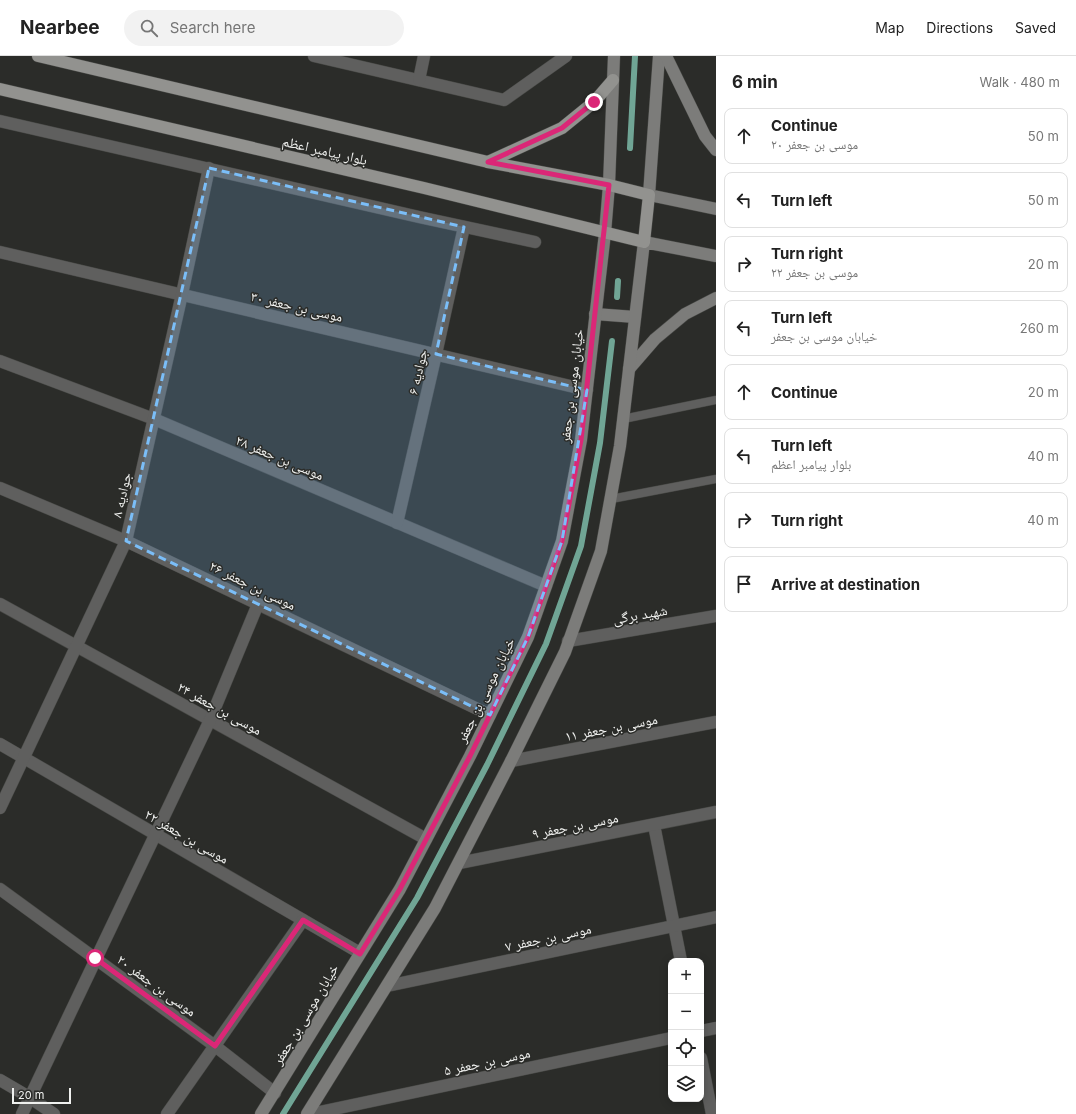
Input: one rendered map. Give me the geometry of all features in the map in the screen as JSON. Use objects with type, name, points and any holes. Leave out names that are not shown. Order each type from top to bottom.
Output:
[{"type":"main road","name":"بلوار پیامبر اعظم","points":[[38,56],[488,162],[609,185],[649,195]]},
{"type":"main road","name":"خیابان موسی بن جعفر","points":[[261,1114],[400,889],[490,715],[528,637],[562,541],[581,440],[604,233],[609,185],[614,56]]},
{"type":"main road","points":[[309,1114],[435,908],[512,761],[565,652],[601,551],[620,446],[644,242],[649,195],[659,56]]},
{"type":"main road","points":[[666,56],[705,136],[716,150]]},
{"type":"main road","points":[[488,162],[562,128],[594,102],[613,80]]},
{"type":"main road","name":"بلوار پیامبر اعظم","points":[[0,89],[424,188],[644,242]]},
{"type":"main road","points":[[649,195],[716,209]]},
{"type":"main road","points":[[644,242],[716,256]]},
{"type":"main road","points":[[629,369],[655,339],[685,314],[716,298]]},
{"type":"main road","points":[[595,314],[635,317]]},
{"type":"street","points":[[314,56],[504,100],[566,56]]},
{"type":"street","points":[[419,80],[424,56]]},
{"type":"street","points":[[0,121],[535,242]]},
{"type":"street","name":"جوادیه ۸","points":[[0,808],[126,541],[209,168]]},
{"type":"street","name":"جوادیه ۶","points":[[397,523],[464,227]]},
{"type":"street","name":"موسی بن جعفر ۳۰","points":[[0,252],[586,390]]},
{"type":"street","name":"موسی بن جعفر ۲۸","points":[[0,361],[154,419],[546,586]]},
{"type":"street","name":"موسی بن جعفر ۲۶","points":[[0,488],[126,541],[490,715]]},
{"type":"street","name":"موسی بن جعفر ۲۴","points":[[0,604],[426,838]]},
{"type":"street","points":[[22,1114],[95,958],[210,720],[258,604]]},
{"type":"street","name":"شهید برگی","points":[[568,641],[716,616]]},
{"type":"street","name":"موسی بن جعفر ۱۱","points":[[512,761],[716,722]]},
{"type":"street","name":"موسی بن جعفر ۲۲","points":[[0,744],[360,954]]},
{"type":"street","name":"موسی بن جعفر ۹","points":[[458,863],[716,812]]},
{"type":"street","points":[[654,825],[680,958]]},
{"type":"street","name":"موسی بن جعفر ۲۰","points":[[0,889],[215,1046],[275,1093]]},
{"type":"street","name":"موسی بن جعفر ۷","points":[[387,986],[716,917]]},
{"type":"street","points":[[167,1114],[303,920]]},
{"type":"street","points":[[704,1030],[716,1028]]},
{"type":"street","name":"موسی بن جعفر ۵","points":[[309,1114],[668,1039]]},
{"type":"street","points":[[703,1066],[712,1114]]},
{"type":"street","points":[[0,1080],[54,1114]]},
{"type":"lane","points":[[623,419],[716,400]]},
{"type":"lane","points":[[611,499],[716,479]]},
{"type":"highlighted area","points":[[209,168],[464,227],[436,354],[587,390],[562,541],[528,637],[490,715],[126,541]]},
{"type":"waterway","points":[[630,148],[635,56]]},
{"type":"waterway","points":[[617,297],[618,281]]},
{"type":"waterway","points":[[283,1114],[417,898],[487,765],[546,644],[581,546],[600,443],[612,341]]},
{"type":"route","points":[[95,958],[215,1046],[303,920],[360,954],[400,889],[470,756],[528,637],[562,541],[581,440],[609,185],[488,162],[562,128],[594,102]]}]
